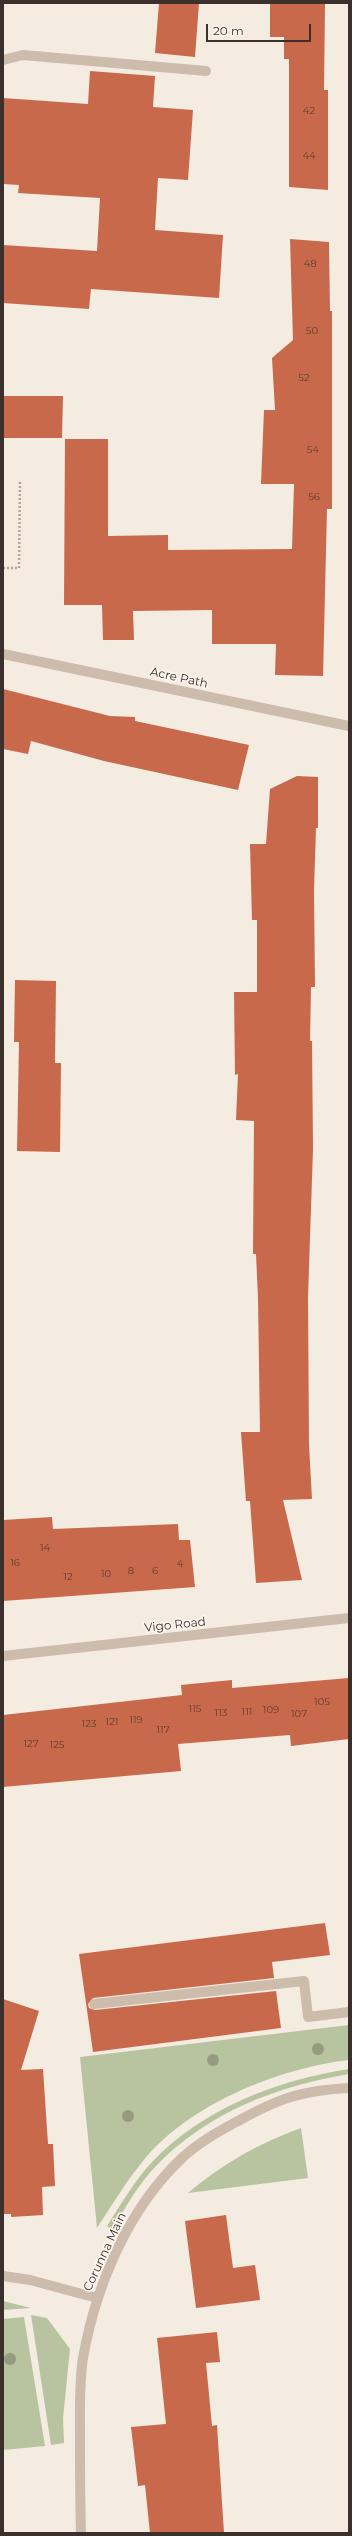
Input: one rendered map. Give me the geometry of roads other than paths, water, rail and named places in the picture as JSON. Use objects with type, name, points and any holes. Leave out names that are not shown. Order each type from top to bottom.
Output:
[{"type":"street","points":[[3,60],[23,55],[206,71]]},
{"type":"street","name":"Acre Path","points":[[3,654],[349,726]]},
{"type":"street","name":"Vigo Road","points":[[3,1656],[349,1618]]},
{"type":"street","points":[[94,2004],[304,1981],[308,2017],[349,2012]]},
{"type":"street","name":"Corunna Main","points":[[81,2533],[80,2410],[83,2359],[97,2298],[126,2233],[141,2207],[159,2183],[183,2157],[206,2139],[266,2106],[294,2094],[321,2089],[349,2088]]},
{"type":"street","points":[[3,2276],[30,2280],[97,2298]]}]
